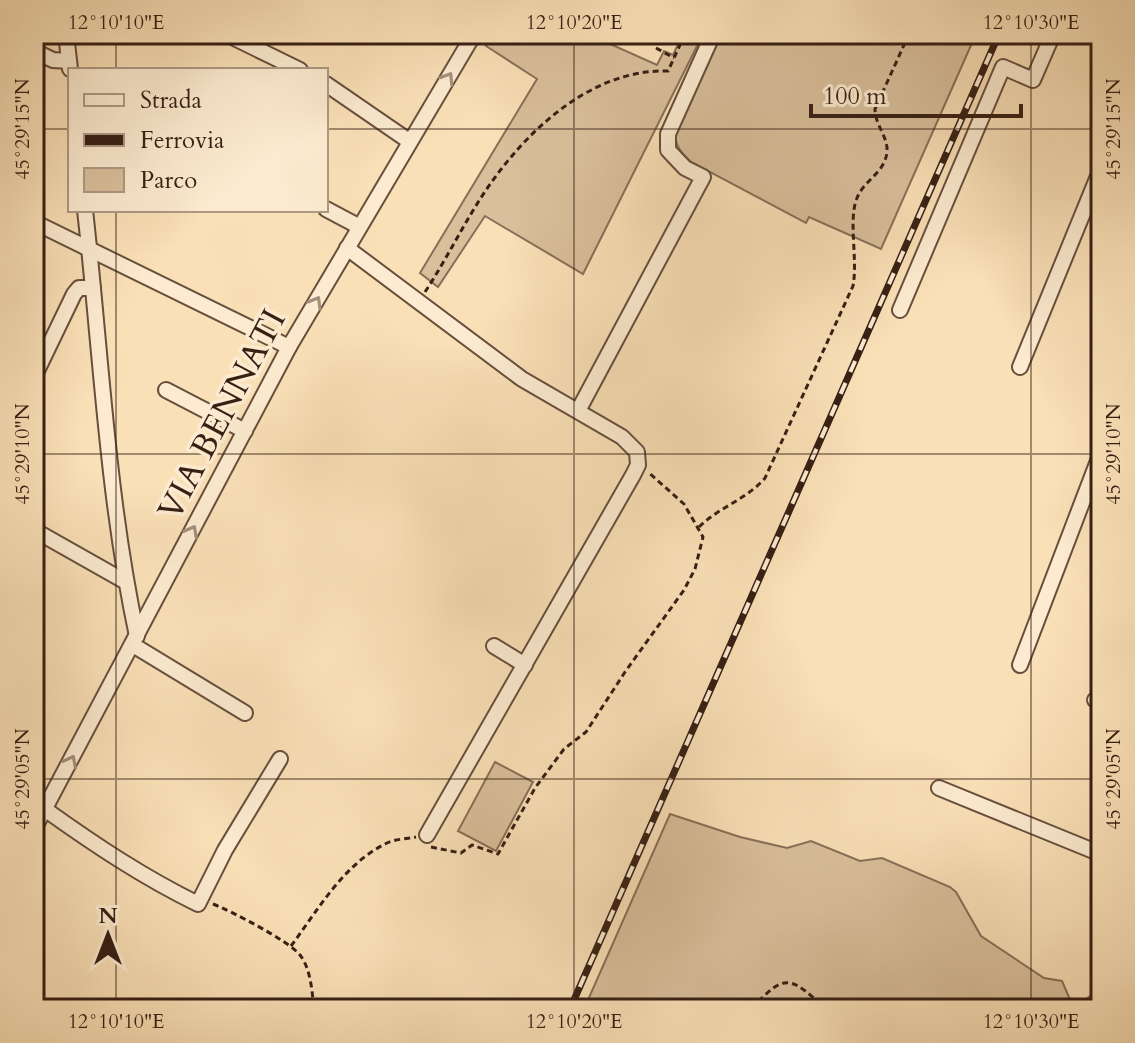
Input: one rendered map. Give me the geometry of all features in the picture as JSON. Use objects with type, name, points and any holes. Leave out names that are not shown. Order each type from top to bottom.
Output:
[{"type":"street","points":[[34,51],[70,65],[66,34]]},
{"type":"street","points":[[226,34],[296,68]]},
{"type":"street","name":"VIA BENNATI","points":[[34,829],[289,347],[474,34]]},
{"type":"street","points":[[578,411],[703,177],[685,168],[668,150],[668,134],[713,34]]},
{"type":"street","points":[[900,310],[1003,67],[1033,80],[1053,34]]},
{"type":"street","points":[[328,85],[409,141]]},
{"type":"street","points":[[1020,367],[1101,169]]},
{"type":"street","points":[[328,210],[358,226]]},
{"type":"street","points":[[85,212],[135,640],[245,713]]},
{"type":"street","points":[[34,222],[289,347]]},
{"type":"street","points":[[347,248],[522,379],[578,411],[633,446],[637,452],[638,465],[525,665],[420,836]]},
{"type":"street","points":[[34,377],[74,294],[79,288],[93,288]]},
{"type":"street","points":[[166,390],[245,431]]},
{"type":"street","points":[[1020,665],[1101,453]]},
{"type":"street","points":[[34,530],[126,582]]},
{"type":"street","points":[[494,646],[525,665]]},
{"type":"street","points":[[46,810],[100,850],[198,904],[225,850],[280,759]]},
{"type":"street","points":[[939,788],[1101,854]]},
{"type":"path","points":[[419,302],[494,178],[520,147],[550,117],[577,97],[605,83],[646,71],[668,71],[685,34]]},
{"type":"path","points":[[698,528],[712,514],[742,500],[765,478],[853,286],[857,267],[854,222],[857,196],[880,170],[888,152],[875,121],[875,109],[909,34]]},
{"type":"path","points":[[656,48],[674,58]]},
{"type":"path","points":[[291,946],[342,878],[386,843],[420,836],[425,845],[444,851],[461,853],[472,845],[498,854],[535,788],[564,749],[592,725],[625,672],[684,590],[701,549],[703,537],[684,504],[638,465]]},
{"type":"path","points":[[198,904],[216,905],[291,946],[302,957],[309,975],[314,1009]]},
{"type":"path","points":[[752,1009],[774,986],[784,982],[803,988],[826,1009]]},
{"type":"green space","points":[[492,34],[588,34],[657,65],[664,51],[673,55],[683,34],[703,34],[583,274],[485,216],[438,287],[420,273],[537,79],[486,46]]},
{"type":"green space","points":[[716,34],[976,34],[881,249],[809,217],[806,223],[691,162],[683,154],[676,142],[675,126]]},
{"type":"green space","points":[[495,762],[533,782],[496,851],[458,831]]},
{"type":"green space","points":[[670,814],[740,837],[787,848],[811,841],[860,861],[882,858],[950,887],[981,936],[1044,978],[1062,981],[1074,1009],[584,1009]]},
{"type":"green space","points":[[1101,987],[1101,1009],[1074,1009]]},
{"type":"railway","points":[[570,1009],[999,34]]}]
